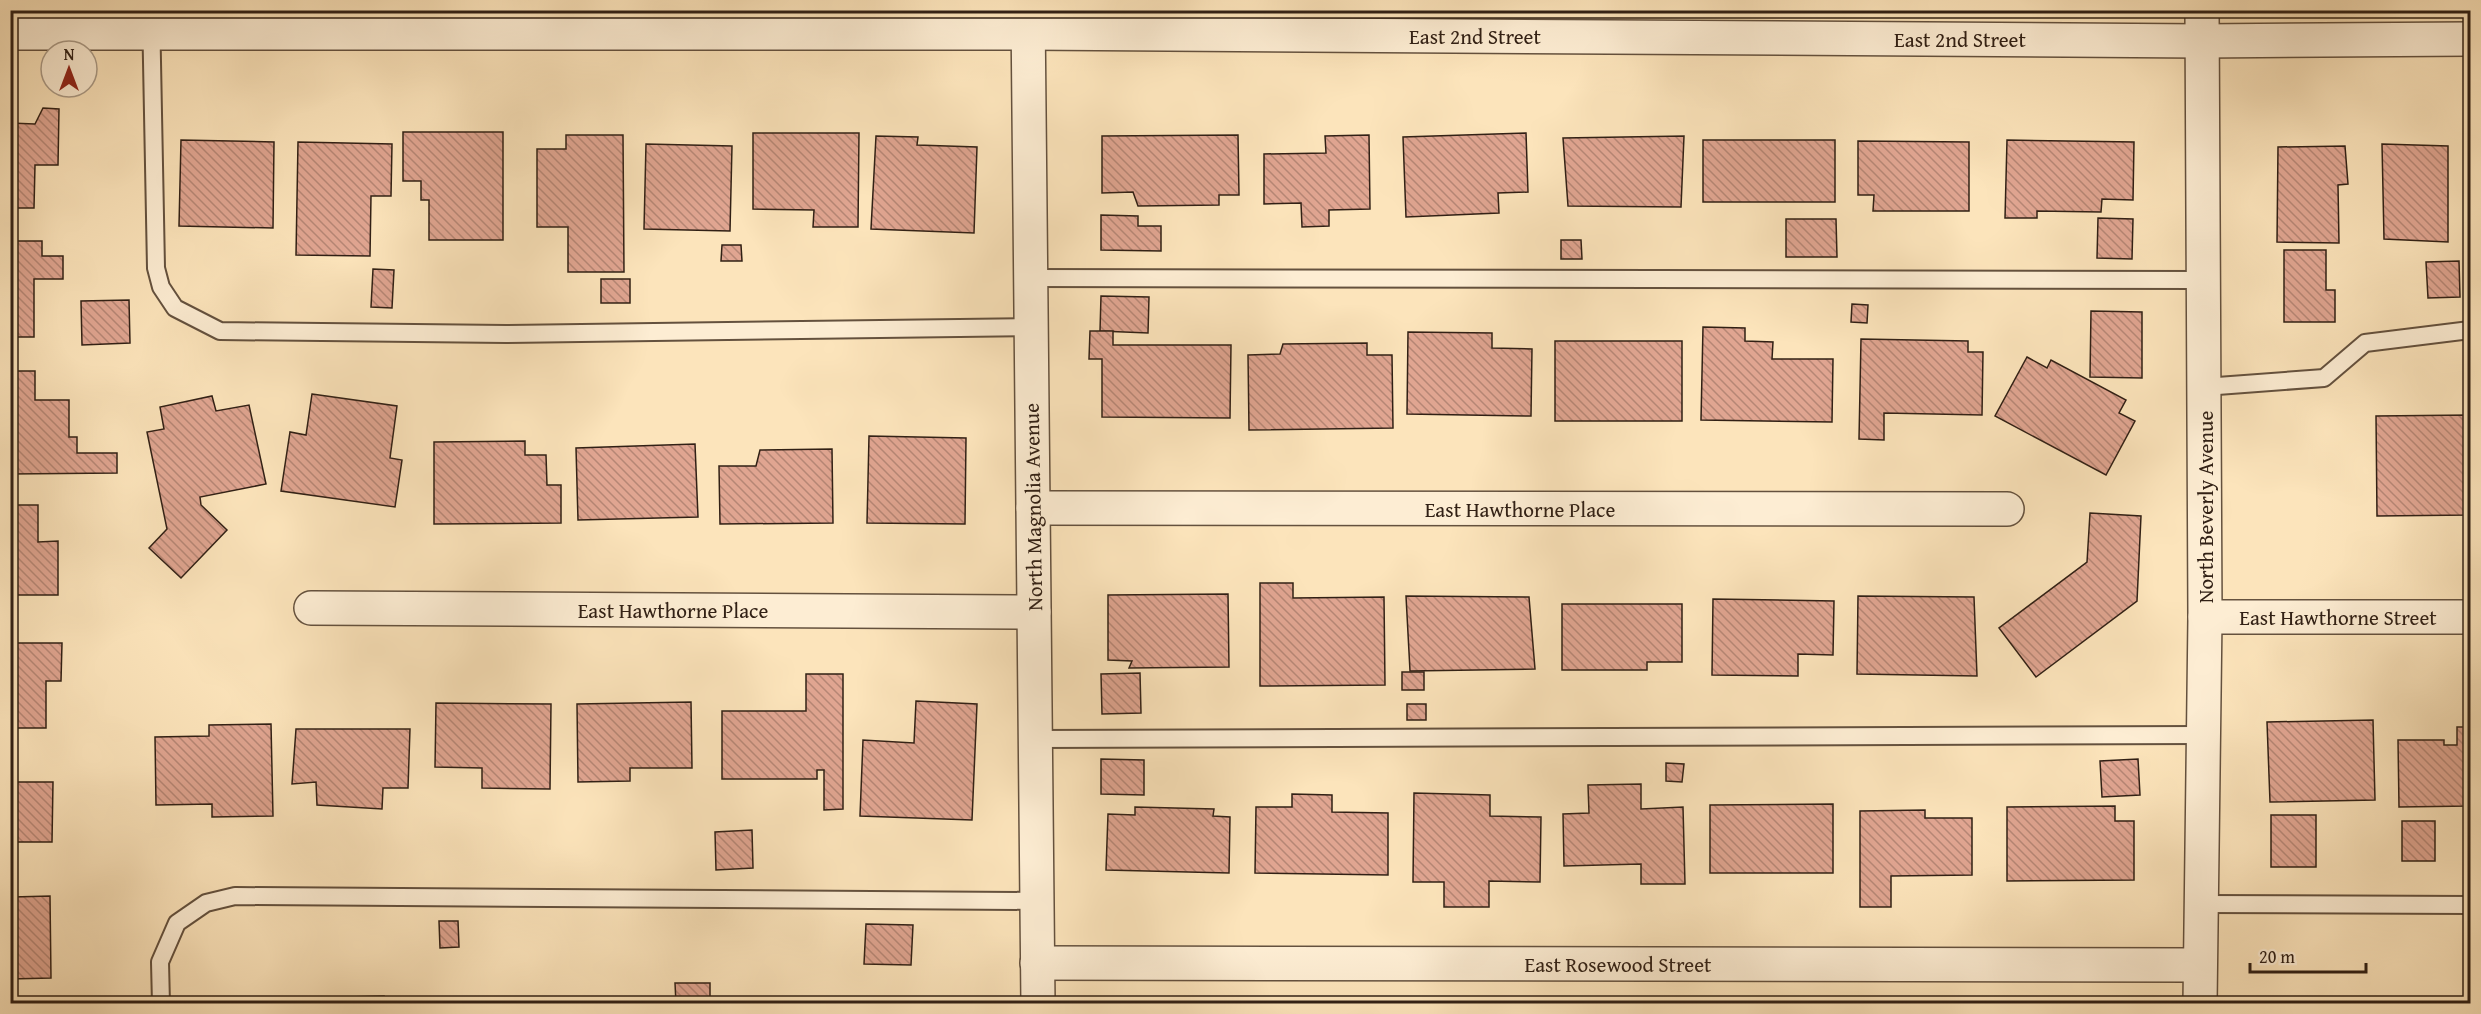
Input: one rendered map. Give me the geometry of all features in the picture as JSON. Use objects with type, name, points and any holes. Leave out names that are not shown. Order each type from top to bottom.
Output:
[{"type":"street","name":"East 2nd Street","points":[[10,33],[151,22],[1028,22],[2202,26],[2470,39]]},
{"type":"street","name":"North Magnolia Avenue","points":[[1028,22],[1038,1004]]},
{"type":"street","name":"North Beverly Avenue","points":[[2200,1004],[2205,617],[2202,26]]},
{"type":"street","name":"East Hawthorne Place","points":[[1033,508],[2007,509]]},
{"type":"street","name":"East Hawthorne Place","points":[[311,608],[1034,612]]},
{"type":"street","name":"East Hawthorne Street","points":[[2205,617],[2470,617]]},
{"type":"street","name":"East Rosewood Street","points":[[1037,963],[2199,965]]},
{"type":"lane","points":[[151,22],[156,268],[161,287],[175,308],[220,331],[506,334],[1031,327]]},
{"type":"lane","points":[[1031,278],[2203,280]]},
{"type":"lane","points":[[2204,387],[2324,378],[2365,343],[2470,330]]},
{"type":"lane","points":[[1036,739],[2203,735]]},
{"type":"lane","points":[[161,1004],[160,962],[177,923],[206,903],[235,896],[1037,901]]},
{"type":"lane","points":[[2200,904],[2470,905]]},
{"type":"building","points":[[43,108],[59,109],[58,165],[35,165],[34,208],[10,208],[10,123],[35,124]]},
{"type":"building","points":[[403,132],[503,132],[503,240],[429,240],[429,200],[421,200],[421,181],[403,181]]},
{"type":"building","points":[[753,133],[859,133],[858,227],[813,227],[814,210],[753,209]]},
{"type":"building","points":[[1526,133],[1528,192],[1498,193],[1499,213],[1406,217],[1403,137]]},
{"type":"building","points":[[566,135],[623,135],[624,272],[568,272],[568,227],[537,227],[537,149],[566,149]]},
{"type":"building","points":[[1238,135],[1239,195],[1219,195],[1219,205],[1138,206],[1133,192],[1102,193],[1102,136]]},
{"type":"building","points":[[1369,135],[1370,209],[1329,210],[1329,226],[1302,227],[1301,203],[1264,204],[1264,154],[1326,153],[1325,136]]},
{"type":"building","points":[[876,136],[918,137],[917,145],[977,147],[974,233],[871,229]]},
{"type":"building","points":[[1684,136],[1681,207],[1568,206],[1563,138]]},
{"type":"building","points":[[181,140],[274,142],[273,228],[179,226]]},
{"type":"building","points":[[1703,140],[1835,140],[1835,202],[1703,202]]},
{"type":"building","points":[[2007,140],[2134,142],[2133,200],[2102,199],[2101,212],[2037,211],[2037,218],[2005,218]]},
{"type":"building","points":[[1858,141],[1969,142],[1969,211],[1873,211],[1874,195],[1858,195]]},
{"type":"building","points":[[298,142],[392,144],[391,196],[371,196],[370,256],[296,255]]},
{"type":"building","points":[[646,144],[732,146],[730,231],[644,229]]},
{"type":"building","points":[[2382,144],[2448,146],[2448,242],[2384,239]]},
{"type":"building","points":[[2345,146],[2348,184],[2338,185],[2339,243],[2277,242],[2278,147]]},
{"type":"building","points":[[1101,215],[1138,216],[1138,226],[1161,226],[1161,251],[1101,250]]},
{"type":"building","points":[[2098,218],[2133,219],[2132,259],[2097,258]]},
{"type":"building","points":[[1786,219],[1836,219],[1837,257],[1786,257]]},
{"type":"building","points":[[10,229],[16,229],[17,241],[42,241],[42,256],[63,256],[63,279],[34,279],[34,337],[10,337]]},
{"type":"building","points":[[1561,240],[1581,240],[1582,259],[1561,259]]},
{"type":"building","points":[[722,245],[741,245],[742,261],[721,261]]},
{"type":"building","points":[[2284,250],[2326,250],[2326,290],[2335,290],[2335,322],[2284,322]]},
{"type":"building","points":[[2459,261],[2460,297],[2428,298],[2426,262]]},
{"type":"building","points":[[373,269],[394,270],[392,308],[371,307]]},
{"type":"building","points":[[601,279],[630,279],[630,303],[601,303]]},
{"type":"building","points":[[1101,296],[1149,297],[1148,333],[1100,331]]},
{"type":"building","points":[[129,300],[130,343],[82,345],[81,301]]},
{"type":"building","points":[[1852,304],[1868,305],[1867,323],[1851,322]]},
{"type":"building","points":[[2091,311],[2142,312],[2142,378],[2090,377]]},
{"type":"building","points":[[1703,327],[1745,328],[1745,341],[1773,342],[1772,359],[1833,359],[1832,422],[1701,420]]},
{"type":"building","points":[[1090,331],[1113,331],[1113,345],[1231,345],[1230,418],[1102,417],[1102,359],[1089,359]]},
{"type":"building","points":[[1408,332],[1492,333],[1492,348],[1532,349],[1531,416],[1407,414]]},
{"type":"building","points":[[1861,339],[1968,341],[1968,352],[1983,352],[1982,415],[1884,413],[1884,440],[1859,439]]},
{"type":"building","points":[[1555,341],[1682,341],[1682,421],[1555,421]]},
{"type":"building","points":[[1367,343],[1367,355],[1392,355],[1393,428],[1249,430],[1248,355],[1280,354],[1283,344]]},
{"type":"building","points":[[2027,357],[2047,368],[2051,360],[2126,400],[2119,413],[2135,421],[2106,475],[1995,416]]},
{"type":"building","points":[[10,371],[35,371],[35,400],[69,400],[69,437],[77,437],[77,453],[117,453],[117,473],[10,474]]},
{"type":"building","points":[[312,394],[397,406],[390,458],[402,460],[395,507],[281,491],[290,432],[306,435]]},
{"type":"building","points":[[212,396],[216,411],[249,405],[266,484],[200,497],[201,505],[227,530],[181,578],[149,548],[167,529],[147,432],[164,429],[160,407]]},
{"type":"building","points":[[2470,415],[2470,515],[2377,516],[2376,416]]},
{"type":"building","points":[[869,436],[966,438],[965,524],[867,523]]},
{"type":"building","points":[[525,441],[525,455],[546,455],[547,485],[561,485],[561,523],[434,524],[434,442]]},
{"type":"building","points":[[695,444],[698,517],[578,520],[576,448]]},
{"type":"building","points":[[832,449],[833,523],[720,524],[719,466],[756,466],[760,450]]},
{"type":"building","points":[[10,505],[38,505],[38,542],[58,541],[58,595],[10,595]]},
{"type":"building","points":[[2090,513],[2141,516],[2137,601],[2036,677],[1999,628],[2087,562]]},
{"type":"building","points":[[1260,583],[1293,583],[1293,598],[1384,597],[1385,685],[1260,686]]},
{"type":"building","points":[[1228,594],[1229,667],[1129,668],[1132,661],[1108,660],[1108,595]]},
{"type":"building","points":[[1406,596],[1529,597],[1535,669],[1410,671]]},
{"type":"building","points":[[1858,596],[1974,597],[1977,676],[1857,674]]},
{"type":"building","points":[[1713,599],[1834,601],[1833,655],[1798,654],[1798,676],[1712,675]]},
{"type":"building","points":[[1562,604],[1682,604],[1682,662],[1647,662],[1647,670],[1562,670]]},
{"type":"building","points":[[10,643],[62,643],[61,681],[46,681],[46,728],[10,728]]},
{"type":"building","points":[[1402,672],[1424,672],[1424,690],[1402,690]]},
{"type":"building","points":[[1140,673],[1141,713],[1102,714],[1101,674]]},
{"type":"building","points":[[806,674],[843,674],[843,809],[824,810],[824,770],[817,770],[817,779],[722,779],[722,711],[806,711]]},
{"type":"building","points":[[916,701],[977,704],[972,820],[860,816],[863,740],[914,743]]},
{"type":"building","points":[[691,702],[692,768],[630,768],[630,781],[578,782],[577,704]]},
{"type":"building","points":[[436,703],[551,704],[550,789],[482,788],[482,768],[435,767]]},
{"type":"building","points":[[1407,704],[1426,704],[1426,720],[1407,720]]},
{"type":"building","points":[[2373,720],[2375,800],[2270,802],[2267,722]]},
{"type":"building","points":[[271,724],[273,816],[212,817],[212,804],[156,805],[155,737],[209,736],[209,725]]},
{"type":"building","points":[[2457,727],[2470,727],[2470,806],[2399,807],[2398,740],[2444,740],[2444,745],[2457,745]]},
{"type":"building","points":[[296,729],[410,729],[408,788],[383,788],[382,809],[317,805],[316,782],[292,784]]},
{"type":"building","points":[[1101,759],[1144,760],[1144,795],[1101,794]]},
{"type":"building","points":[[2138,759],[2140,795],[2102,797],[2100,761]]},
{"type":"building","points":[[1666,763],[1684,764],[1682,782],[1666,781]]},
{"type":"building","points":[[10,782],[53,782],[52,842],[10,842]]},
{"type":"building","points":[[1641,784],[1641,809],[1683,807],[1685,884],[1641,884],[1641,864],[1564,866],[1563,814],[1589,813],[1588,785]]},
{"type":"building","points":[[1414,793],[1490,795],[1490,816],[1541,817],[1540,882],[1489,881],[1489,907],[1444,907],[1444,882],[1413,882]]},
{"type":"building","points":[[1292,794],[1332,795],[1332,812],[1388,813],[1388,875],[1255,873],[1256,807],[1292,807]]},
{"type":"building","points":[[1833,804],[1833,873],[1710,873],[1710,805]]},
{"type":"building","points":[[2115,806],[2115,821],[2134,821],[2134,880],[2007,881],[2007,807]]},
{"type":"building","points":[[1135,807],[1214,809],[1213,816],[1230,817],[1229,873],[1106,870],[1108,814],[1135,815]]},
{"type":"building","points":[[1925,810],[1925,818],[1972,818],[1972,875],[1891,876],[1891,907],[1860,907],[1860,811]]},
{"type":"building","points":[[2271,815],[2316,815],[2316,867],[2271,867]]},
{"type":"building","points":[[2402,821],[2435,821],[2435,861],[2402,861]]},
{"type":"building","points":[[752,830],[753,868],[716,870],[715,832]]},
{"type":"building","points":[[50,896],[51,978],[10,979],[10,919],[14,919],[13,897]]},
{"type":"building","points":[[439,921],[458,921],[459,947],[440,948]]},
{"type":"building","points":[[866,924],[913,925],[911,965],[864,964]]},
{"type":"building","points":[[675,983],[710,983],[710,1004],[676,1004]]},
{"type":"building","points":[[384,996],[383,1004],[309,1004],[309,998]]},
{"type":"building","points":[[2409,997],[2470,997],[2470,1004],[2409,1004]]},
{"type":"building","points":[[2288,1000],[2342,1001],[2342,1004],[2288,1004]]}]
